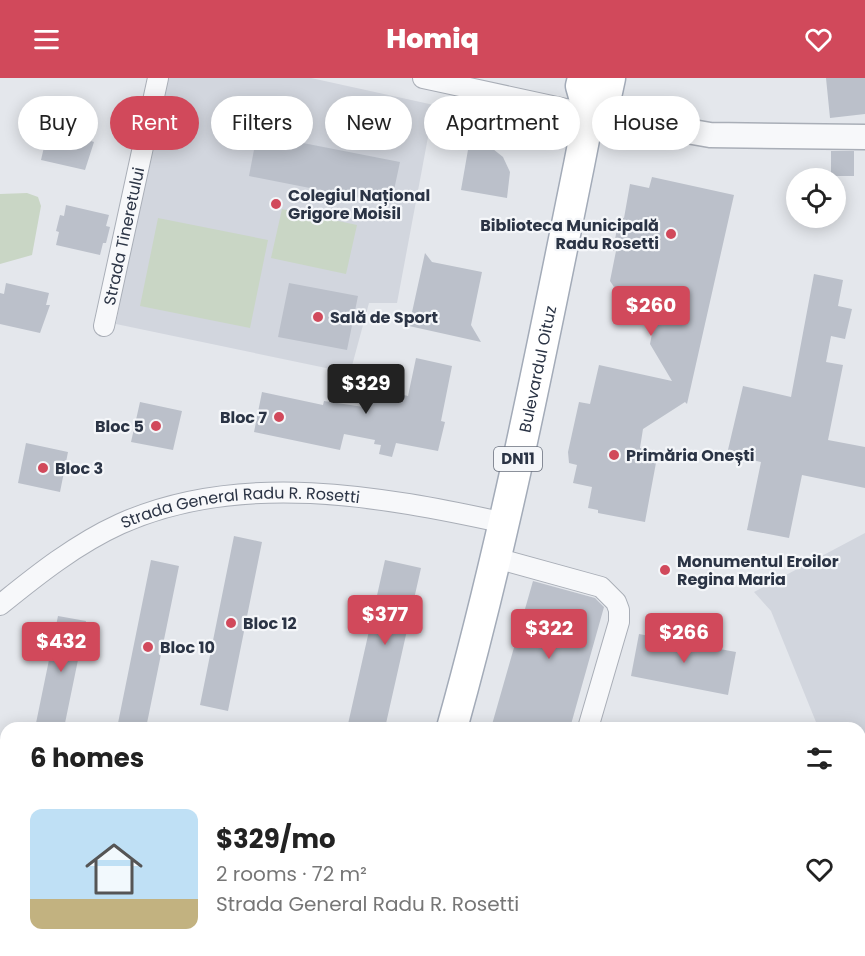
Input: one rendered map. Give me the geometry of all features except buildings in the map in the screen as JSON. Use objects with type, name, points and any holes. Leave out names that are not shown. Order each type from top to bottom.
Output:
[{"type":"main road","name":"Bulevardul Oituz","points":[[454,722],[505,523],[589,114],[581,86],[583,78]]},
{"type":"main road","name":"Bulevardul Oituz","points":[[589,114],[607,92],[610,78]]},
{"type":"street","name":"Strada Tineretului","points":[[104,326],[158,78]]},
{"type":"street","points":[[423,78],[589,114],[710,135],[865,137]]},
{"type":"street","name":"Strada General Radu R. Rosetti","points":[[0,605],[78,546],[135,518],[170,507],[210,499],[246,494],[341,496],[412,504],[505,523]]},
{"type":"street","points":[[496,558],[601,587],[616,602],[619,622],[590,722]]},
{"type":"shaded area","name":"Colegiul Național Grigore Moisil","points":[[159,78],[311,78],[393,96],[325,96],[325,150],[412,150],[412,100],[424,103],[426,150],[397,303],[369,303],[350,373],[116,324],[146,150],[199,150],[199,96],[156,96]]},
{"type":"shaded area","points":[[865,533],[865,722],[816,722],[771,611],[754,592]]},
{"type":"green space","points":[[27,193],[38,197],[41,206],[32,255],[0,264],[0,194]]},
{"type":"green space","points":[[282,209],[357,225],[346,274],[271,258]]},
{"type":"green space","points":[[158,218],[268,240],[250,328],[140,306]]},
{"type":"place","name":"Colegiul Național Grigore Moisil","points":[[276,204]]},
{"type":"place","name":"Biblioteca Municipală Radu Rosetti","points":[[671,234]]},
{"type":"place","name":"Sală de Sport","points":[[318,317]]},
{"type":"place","name":"Bloc 7","points":[[279,417]]},
{"type":"place","name":"Bloc 5","points":[[156,426]]},
{"type":"place","name":"Primăria Onești","points":[[614,455]]},
{"type":"place","name":"Bloc 3","points":[[43,468]]},
{"type":"place","name":"Monumentul Eroilor Regina Maria","points":[[665,570]]},
{"type":"place","name":"Bloc 12","points":[[231,623]]},
{"type":"place","name":"Bloc 10","points":[[148,647]]}]
